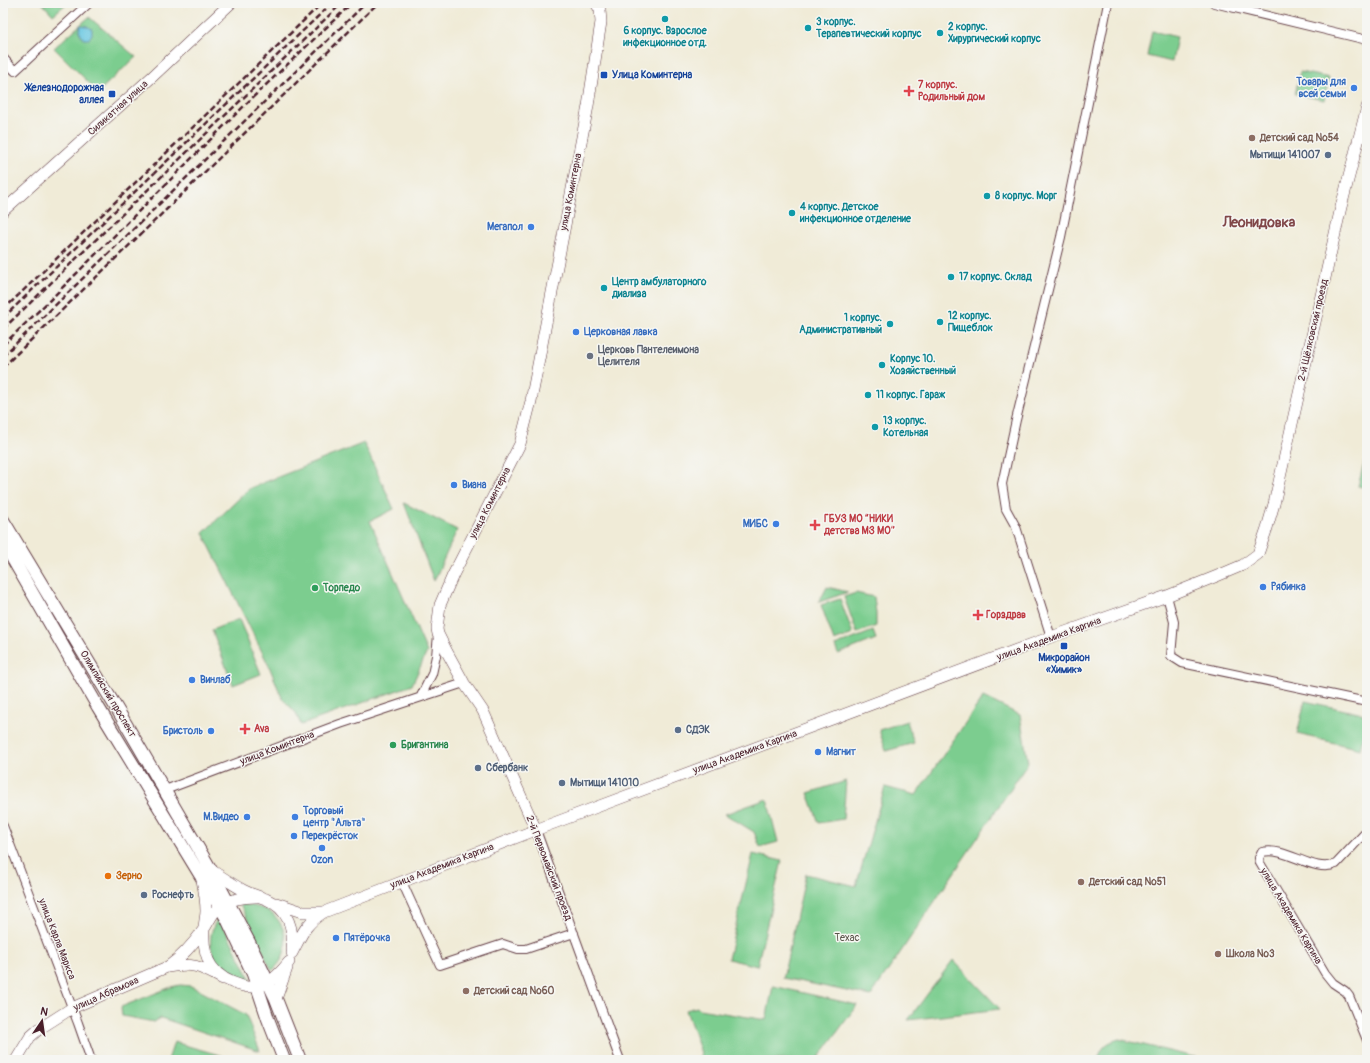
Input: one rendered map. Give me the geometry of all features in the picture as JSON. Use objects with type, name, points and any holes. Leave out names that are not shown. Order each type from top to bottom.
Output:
[{"type":"main road","name":"Олимпийский проспект","points":[[3,520],[165,790],[211,870],[234,933],[263,985],[276,1000],[300,1060]]},
{"type":"main road","name":"Олимпийский проспект","points":[[3,542],[98,707],[202,879],[224,904]]},
{"type":"main road","name":"Олимпийский проспект","points":[[263,985],[262,1004],[284,1060]]},
{"type":"street","points":[[3,58],[15,71],[89,3]]},
{"type":"street","name":"Силикатная улица","points":[[3,211],[153,76],[231,3]]},
{"type":"street","name":"улица Коминтерна","points":[[438,634],[437,628],[440,605],[453,574],[520,444],[532,394],[588,106],[601,22],[600,10],[596,3]]},
{"type":"street","points":[[1051,637],[1016,527],[1006,509],[1002,484],[1061,237],[1108,3]]},
{"type":"street","points":[[1214,3],[1367,40]]},
{"type":"street","name":"2-й Щёлковский проезд","points":[[1258,554],[1274,504],[1341,207],[1367,107]]},
{"type":"street","name":"улица Академика Каргина","points":[[324,912],[536,830],[1051,637],[1167,596],[1243,565],[1258,554]]},
{"type":"street","points":[[1167,596],[1174,622],[1171,656],[1182,663],[1367,702]]},
{"type":"street","points":[[438,634],[464,683]]},
{"type":"street","points":[[421,696],[432,674],[436,656],[438,634]]},
{"type":"street","name":"улица Коминтерна","points":[[165,790],[340,724],[464,683]]},
{"type":"street","name":"2-й Первомайский проезд","points":[[464,683],[483,711],[536,830],[620,1060]]},
{"type":"street","name":"улица Карла Маркса","points":[[3,826],[91,1060]]},
{"type":"street","name":"улица Академика Каргина","points":[[1367,831],[1336,864],[1332,866],[1319,866],[1290,855],[1273,851],[1262,852],[1259,858],[1260,863],[1325,973],[1333,983],[1345,991],[1349,996],[1367,1040]]},
{"type":"street","name":"Олимпийский проспект","points":[[211,870],[228,882],[278,907],[286,915],[292,927],[293,940],[290,958],[276,1000]]},
{"type":"street","name":"Олимпийский проспект","points":[[202,879],[206,910],[204,929],[206,954],[212,967],[223,979],[250,993],[262,1004]]},
{"type":"street","points":[[402,882],[440,965],[503,944],[518,949],[526,949],[574,932]]},
{"type":"street","points":[[167,967],[182,955],[204,929],[214,912],[224,904],[240,897],[262,898],[302,912],[324,912]]},
{"type":"street","points":[[263,985],[279,974],[290,958],[303,931],[309,923],[324,912]]},
{"type":"street","points":[[167,967],[192,965],[203,968],[223,979]]},
{"type":"street","name":"улица Абрамова","points":[[16,1060],[30,1037],[39,1029],[72,1008],[167,967]]},
{"type":"street","name":"Олимпийский проспект","points":[[235,984],[249,987],[263,985]]},
{"type":"green space","points":[[42,3],[67,3],[53,15]]},
{"type":"green space","points":[[89,17],[136,57],[98,92],[54,48]]},
{"type":"green space","points":[[1152,31],[1177,37],[1172,62],[1147,56]]},
{"type":"green space","points":[[1300,72],[1329,78],[1324,100],[1295,94]]},
{"type":"green space","name":"Торпедо","points":[[364,443],[394,509],[370,521],[427,652],[412,685],[301,725],[296,713],[282,698],[269,666],[203,533],[250,488]]},
{"type":"green space","points":[[1365,460],[1367,461],[1367,488],[1358,486]]},
{"type":"green space","points":[[404,503],[457,530],[434,581]]},
{"type":"green space","points":[[827,587],[848,592],[819,602]]},
{"type":"green space","points":[[856,593],[874,597],[876,613],[876,626],[857,633],[844,597]]},
{"type":"green space","points":[[840,599],[853,634],[834,641],[821,605]]},
{"type":"green space","points":[[239,619],[261,674],[233,685],[212,630]]},
{"type":"green space","points":[[873,631],[876,639],[838,654],[835,646]]},
{"type":"green space","name":"Техас","points":[[983,697],[1020,715],[1028,763],[871,996],[783,978],[806,874],[856,886],[885,787],[916,795]]},
{"type":"green space","points":[[1305,701],[1367,715],[1367,721],[1360,749],[1297,734]]},
{"type":"green space","points":[[907,721],[914,743],[886,751],[879,730]]},
{"type":"green space","points":[[846,781],[843,819],[819,823],[808,793]]},
{"type":"green space","points":[[767,799],[778,842],[760,847],[754,832],[725,814]]},
{"type":"green space","points":[[753,854],[782,861],[757,966],[728,959]]},
{"type":"green space","points":[[240,904],[264,909],[270,912],[280,922],[285,936],[285,949],[281,960],[272,971]]},
{"type":"green space","points":[[219,917],[251,980],[232,975],[220,966],[216,960],[211,946],[211,939],[213,927]]},
{"type":"green space","points":[[953,960],[1000,1009],[908,1020]]},
{"type":"green space","points":[[180,985],[191,986],[246,1015],[260,1051],[161,1018],[154,1022],[122,1016],[121,1007],[171,987]]},
{"type":"green space","points":[[773,986],[857,1005],[817,1060],[702,1060],[686,1010],[697,1007],[699,1009],[766,1020]]},
{"type":"green space","points":[[1119,1039],[1198,1058],[1200,1060],[1098,1060],[1101,1051],[1105,1046]]},
{"type":"green space","points":[[174,1042],[223,1056],[222,1060],[168,1060]]},
{"type":"water","points":[[80,25],[87,26],[92,29],[92,34],[89,39],[83,39],[79,31]]},
{"type":"railway","points":[[3,310],[322,3]]},
{"type":"railway","points":[[3,318],[332,3]]},
{"type":"railway","points":[[3,329],[342,3]]},
{"type":"railway","points":[[3,345],[249,101],[352,3]]},
{"type":"railway","points":[[3,356],[366,3]]},
{"type":"railway","points":[[3,367],[378,3]]},
{"type":"place","name":"6 корпус. Взрослое инфекционное отд.","points":[[665,19]]},
{"type":"place","name":"3 корпус. Терапевтический корпус","points":[[808,28]]},
{"type":"place","name":"2 корпус. Хирургический корпус","points":[[940,33]]},
{"type":"place","name":"Улица Коминтерна","points":[[604,75]]},
{"type":"place","name":"Товары для всей семьи","points":[[1354,88]]},
{"type":"place","name":"7 корпус. Родильный дом","points":[[909,91]]},
{"type":"place","name":"Железнодорожная аллея","points":[[112,94]]},
{"type":"place","name":"Детский сад №54","points":[[1252,138]]},
{"type":"place","name":"Мытищи 141007","points":[[1328,155]]},
{"type":"place","name":"8 корпус. Морг","points":[[987,196]]},
{"type":"place","name":"4 корпус. Детское инфекционное отделение","points":[[792,213]]},
{"type":"place","name":"Мегапол","points":[[531,227]]},
{"type":"place","name":"17 корпус. Склад","points":[[951,277]]},
{"type":"place","name":"Центр амбулаторного диализа","points":[[604,288]]},
{"type":"place","name":"12 корпус. Пищеблок","points":[[940,322]]},
{"type":"place","name":"1 корпус. Административный","points":[[890,324]]},
{"type":"place","name":"Церковная лавка","points":[[576,332]]},
{"type":"place","name":"Церковь Пантелеимона Целителя","points":[[590,356]]},
{"type":"place","name":"Корпус 10. Хозяйственный","points":[[882,365]]},
{"type":"place","name":"11 корпус. Гараж","points":[[868,395]]},
{"type":"place","name":"13 корпус. Котельная","points":[[875,427]]},
{"type":"place","name":"Виана","points":[[454,485]]},
{"type":"place","name":"МИБС","points":[[776,524]]},
{"type":"place","name":"ГБУЗ МО “НИКИ детства МЗ МО”","points":[[815,525]]},
{"type":"place","name":"Рябинка","points":[[1263,587]]},
{"type":"place","name":"Торпедо","points":[[315,588]]},
{"type":"place","name":"Горздрав","points":[[978,615]]},
{"type":"place","name":"Микрорайон «Химик»","points":[[1064,646]]},
{"type":"place","name":"Винлаб","points":[[192,680]]},
{"type":"place","name":"Ava","points":[[245,729]]},
{"type":"place","name":"СДЭК","points":[[678,730]]},
{"type":"place","name":"Бристоль","points":[[211,731]]},
{"type":"place","name":"Бригантина","points":[[393,745]]},
{"type":"place","name":"Магнит","points":[[818,752]]},
{"type":"place","name":"Сбербанк","points":[[478,768]]},
{"type":"place","name":"Мытищи 141010","points":[[562,783]]},
{"type":"place","name":"М.Видео","points":[[247,817]]},
{"type":"place","name":"Торговый центр \"Альта\"","points":[[295,817]]},
{"type":"place","name":"Перекрёсток","points":[[294,836]]},
{"type":"place","name":"Ozon","points":[[322,848]]},
{"type":"place","name":"Зерно","points":[[108,876]]},
{"type":"place","name":"Детский сад №51","points":[[1081,882]]},
{"type":"place","name":"Роснефть","points":[[144,895]]},
{"type":"place","name":"Пятёрочка","points":[[336,938]]},
{"type":"place","name":"Школа №3","points":[[1218,954]]},
{"type":"place","name":"Детский сад №60","points":[[466,991]]},
{"type":"district","name":"Леонидовка","points":[[1259,222]]}]
